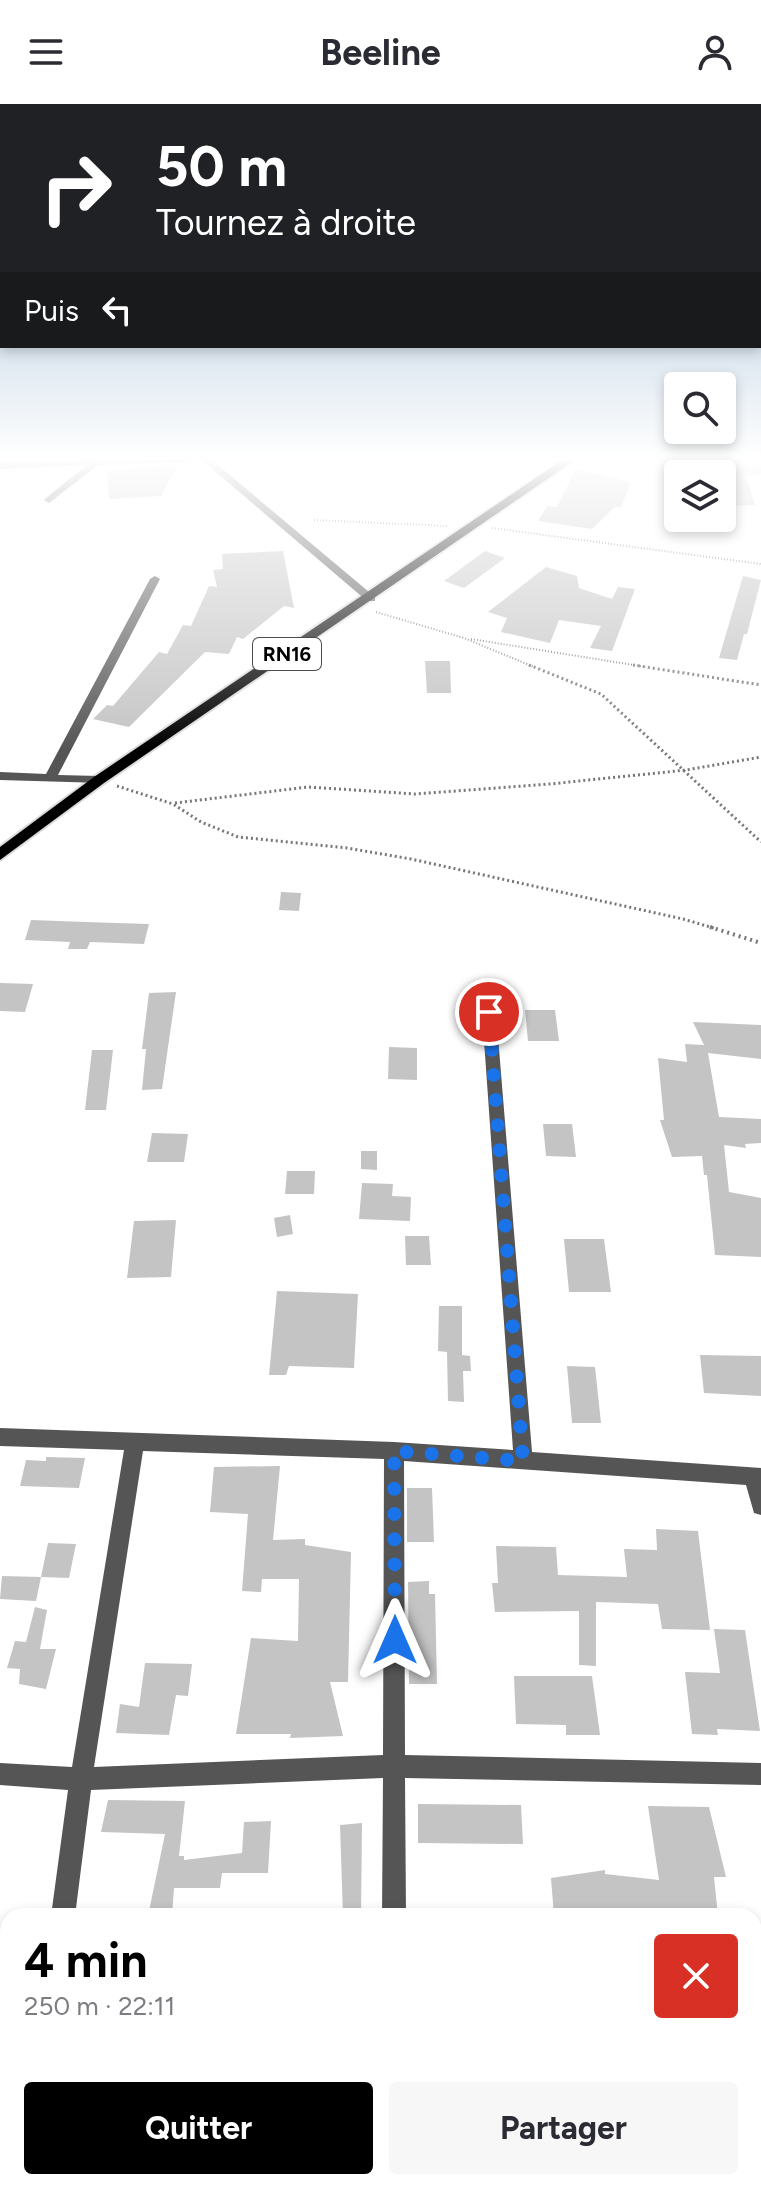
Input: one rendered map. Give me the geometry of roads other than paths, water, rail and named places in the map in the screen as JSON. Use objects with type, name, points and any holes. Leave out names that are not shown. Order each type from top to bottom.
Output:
[{"type":"main road","name":"RN16","points":[[0,855],[99,780],[437,553]]},
{"type":"street","points":[[311,553],[365,602]]},
{"type":"street","points":[[50,779],[155,579]]},
{"type":"street","points":[[0,776],[99,780]]},
{"type":"street","points":[[489,1012],[523,1461]]},
{"type":"street","points":[[0,1437],[394,1451],[757,1477],[761,1506]]},
{"type":"street","points":[[64,1908],[81,1779],[135,1442]]},
{"type":"street","points":[[394,1451],[394,1908]]},
{"type":"street","points":[[0,1774],[81,1779],[395,1766],[761,1774]]}]
